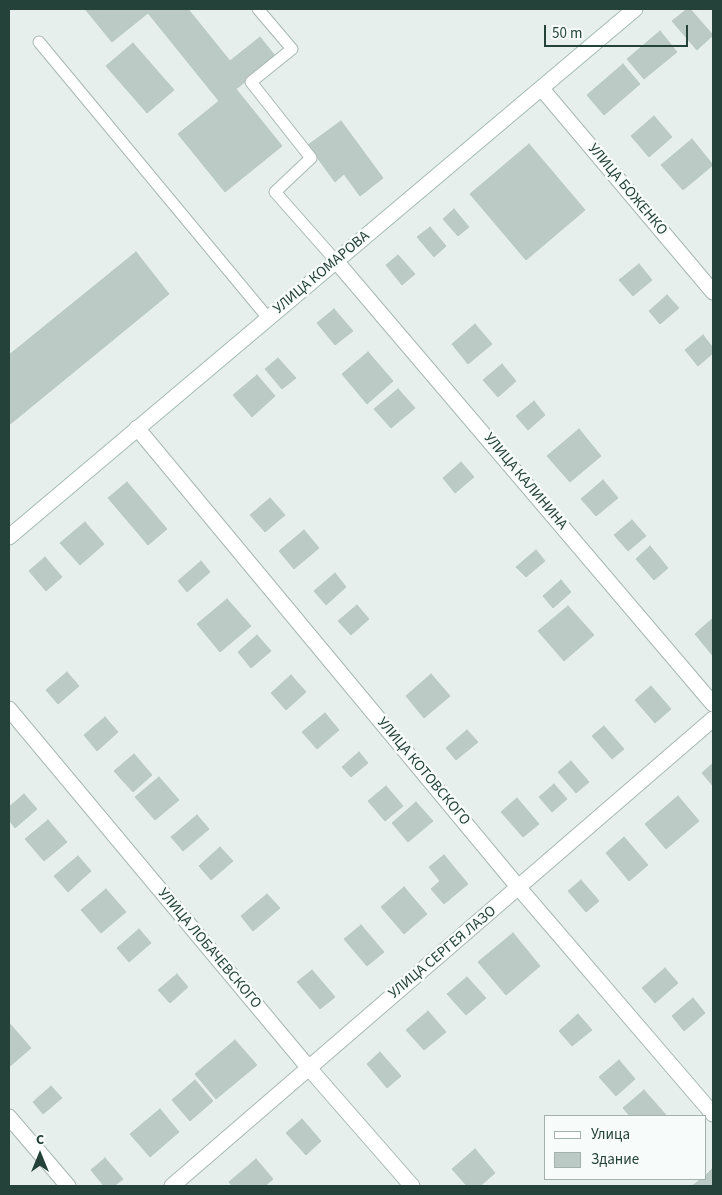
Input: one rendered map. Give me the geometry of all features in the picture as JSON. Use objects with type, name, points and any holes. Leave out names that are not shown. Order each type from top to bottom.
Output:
[{"type":"street","name":"УЛИЦА КОМАРОВА","points":[[9,537],[635,9]]},
{"type":"street","name":"УЛИЦА БОЖЕНКО","points":[[542,89],[713,292]]},
{"type":"street","name":"УЛИЦА КАЛИНИНА","points":[[336,261],[713,704]]},
{"type":"street","name":"УЛИЦА КОТОВСКОГО","points":[[137,428],[519,888],[713,1114]]},
{"type":"street","name":"УЛИЦА ЛОБАЧЕВСКОГО","points":[[9,709],[308,1067],[412,1186]]},
{"type":"street","name":"УЛИЦА СЕРГЕЯ ЛАЗО","points":[[172,1186],[713,719]]},
{"type":"street","points":[[9,1117],[68,1186]]},
{"type":"lane","points":[[258,9],[292,49],[251,82],[311,158],[276,192],[336,261]]},
{"type":"lane","points":[[39,42],[268,318]]},
{"type":"building","points":[[85,9],[188,9],[230,61],[260,37],[276,57],[236,89],[282,146],[225,192],[178,134],[219,101],[148,13],[112,42]]},
{"type":"building","points":[[687,9],[690,9],[713,35],[697,50],[672,21]]},
{"type":"building","points":[[660,31],[677,52],[644,79],[627,59]]},
{"type":"building","points":[[133,43],[174,90],[147,113],[106,66]]},
{"type":"building","points":[[623,64],[640,84],[604,115],[587,95]]},
{"type":"building","points":[[654,116],[672,137],[649,157],[631,136]]},
{"type":"building","points":[[341,121],[383,178],[360,196],[344,174],[335,182],[308,145]]},
{"type":"building","points":[[692,139],[713,165],[683,190],[661,165]]},
{"type":"building","points":[[529,144],[585,210],[526,260],[470,194]]},
{"type":"building","points":[[454,209],[469,227],[458,236],[443,219]]},
{"type":"building","points":[[430,227],[446,246],[434,257],[417,237]]},
{"type":"building","points":[[136,252],[169,294],[9,425],[9,355]]},
{"type":"building","points":[[398,255],[415,274],[402,285],[386,265]]},
{"type":"building","points":[[639,264],[652,280],[633,296],[619,280]]},
{"type":"building","points":[[667,295],[679,308],[660,324],[649,311]]},
{"type":"building","points":[[334,309],[353,331],[335,345],[317,323]]},
{"type":"building","points":[[475,324],[492,344],[468,364],[452,344]]},
{"type":"building","points":[[703,335],[713,348],[713,353],[698,366],[685,350]]},
{"type":"building","points":[[368,352],[393,381],[367,404],[342,374]]},
{"type":"building","points":[[278,358],[296,378],[282,389],[265,369]]},
{"type":"building","points":[[502,364],[516,381],[498,397],[483,380]]},
{"type":"building","points":[[257,375],[275,396],[252,417],[233,395]]},
{"type":"building","points":[[398,389],[415,408],[391,428],[374,409]]},
{"type":"building","points":[[534,401],[545,415],[528,430],[516,416]]},
{"type":"building","points":[[579,429],[601,456],[570,482],[547,456]]},
{"type":"building","points":[[461,462],[474,477],[455,493],[443,478]]},
{"type":"building","points":[[603,480],[618,498],[596,516],[581,499]]},
{"type":"building","points":[[127,482],[167,529],[148,545],[108,498]]},
{"type":"building","points":[[270,498],[285,515],[265,532],[250,515]]},
{"type":"building","points":[[632,520],[646,536],[628,551],[614,535]]},
{"type":"building","points":[[85,522],[104,544],[80,565],[60,543]]},
{"type":"building","points":[[304,530],[319,548],[294,569],[279,551]]},
{"type":"building","points":[[650,546],[668,568],[654,580],[636,559]]},
{"type":"building","points":[[536,550],[545,561],[526,577],[516,567]]},
{"type":"building","points":[[45,557],[62,577],[46,591],[29,571]]},
{"type":"building","points":[[201,561],[210,572],[187,592],[178,581]]},
{"type":"building","points":[[335,573],[346,587],[326,605],[314,591]]},
{"type":"building","points":[[561,580],[571,592],[553,608],[543,596]]},
{"type":"building","points":[[227,599],[251,626],[220,652],[197,624]]},
{"type":"building","points":[[357,605],[369,619],[351,635],[338,621]]},
{"type":"building","points":[[568,606],[594,635],[564,661],[538,631]]},
{"type":"building","points":[[713,618],[713,656],[695,634]]},
{"type":"building","points":[[257,635],[271,651],[251,668],[238,652]]},
{"type":"building","points":[[67,672],[79,686],[58,704],[46,690]]},
{"type":"building","points":[[431,674],[450,696],[424,718],[406,696]]},
{"type":"building","points":[[291,675],[306,692],[286,710],[271,693]]},
{"type":"building","points":[[651,686],[671,709],[655,723],[635,700]]},
{"type":"building","points":[[325,713],[339,730],[317,749],[302,732]]},
{"type":"building","points":[[105,717],[118,732],[97,751],[84,735]]},
{"type":"building","points":[[604,726],[624,749],[612,759],[592,736]]},
{"type":"building","points":[[467,730],[478,742],[456,760],[446,748]]},
{"type":"building","points":[[359,752],[368,763],[351,777],[342,767]]},
{"type":"building","points":[[134,754],[152,775],[133,792],[114,771]]},
{"type":"building","points":[[571,761],[589,782],[576,793],[558,772]]},
{"type":"building","points":[[713,763],[713,786],[702,773]]},
{"type":"building","points":[[159,777],[179,800],[155,820],[135,797]]},
{"type":"building","points":[[554,784],[567,799],[552,812],[539,797]]},
{"type":"building","points":[[386,786],[403,806],[385,821],[368,801]]},
{"type":"building","points":[[24,794],[37,809],[15,828],[9,820],[9,807]]},
{"type":"building","points":[[678,796],[699,821],[666,849],[645,824]]},
{"type":"building","points":[[517,798],[539,824],[523,837],[501,812]]},
{"type":"building","points":[[416,802],[433,821],[408,842],[392,823]]},
{"type":"building","points":[[197,815],[209,829],[183,851],[171,837]]},
{"type":"building","points":[[48,820],[67,842],[44,861],[25,839]]},
{"type":"building","points":[[624,837],[648,865],[629,881],[606,853]]},
{"type":"building","points":[[220,847],[233,861],[211,880],[199,866]]},
{"type":"building","points":[[444,855],[468,884],[444,904],[431,889],[440,881],[429,867]]},
{"type":"building","points":[[78,856],[91,871],[68,892],[54,876]]},
{"type":"building","points":[[581,880],[599,901],[586,912],[568,891]]},
{"type":"building","points":[[404,887],[427,914],[404,934],[381,907]]},
{"type":"building","points":[[106,889],[126,912],[101,933],[81,910]]},
{"type":"building","points":[[267,894],[280,908],[253,931],[241,916]]},
{"type":"building","points":[[361,925],[384,952],[367,966],[344,939]]},
{"type":"building","points":[[139,929],[151,943],[129,962],[117,948]]},
{"type":"building","points":[[513,933],[540,966],[506,995],[478,962]]},
{"type":"building","points":[[665,968],[678,983],[655,1003],[642,988]]},
{"type":"building","points":[[312,970],[335,997],[320,1009],[297,982]]},
{"type":"building","points":[[177,974],[188,987],[170,1003],[158,990]]},
{"type":"building","points":[[467,977],[486,998],[466,1015],[447,994]]},
{"type":"building","points":[[693,998],[705,1013],[684,1031],[672,1016]]},
{"type":"building","points":[[428,1011],[446,1032],[424,1050],[406,1030]]},
{"type":"building","points":[[578,1014],[592,1030],[572,1046],[559,1031]]},
{"type":"building","points":[[9,1025],[31,1048],[9,1067]]},
{"type":"building","points":[[235,1040],[257,1065],[216,1099],[195,1074]]},
{"type":"building","points":[[380,1052],[401,1076],[387,1088],[367,1064]]},
{"type":"building","points":[[619,1060],[635,1079],[616,1096],[599,1077]]},
{"type":"building","points":[[195,1080],[213,1101],[190,1121],[172,1100]]},
{"type":"building","points":[[51,1086],[62,1098],[43,1114],[33,1102]]},
{"type":"building","points":[[644,1090],[666,1115],[629,1115],[623,1108]]},
{"type":"building","points":[[160,1109],[179,1132],[150,1157],[130,1134]]},
{"type":"building","points":[[302,1119],[321,1141],[306,1155],[286,1133]]},
{"type":"building","points":[[475,1149],[495,1173],[480,1186],[467,1186],[452,1169]]},
{"type":"building","points":[[105,1158],[123,1179],[114,1186],[104,1186],[91,1170]]},
{"type":"building","points":[[256,1159],[273,1179],[265,1186],[232,1186],[229,1182]]},
{"type":"building","points":[[712,1169],[713,1186],[692,1186],[700,1180],[707,1180],[707,1174]]}]
